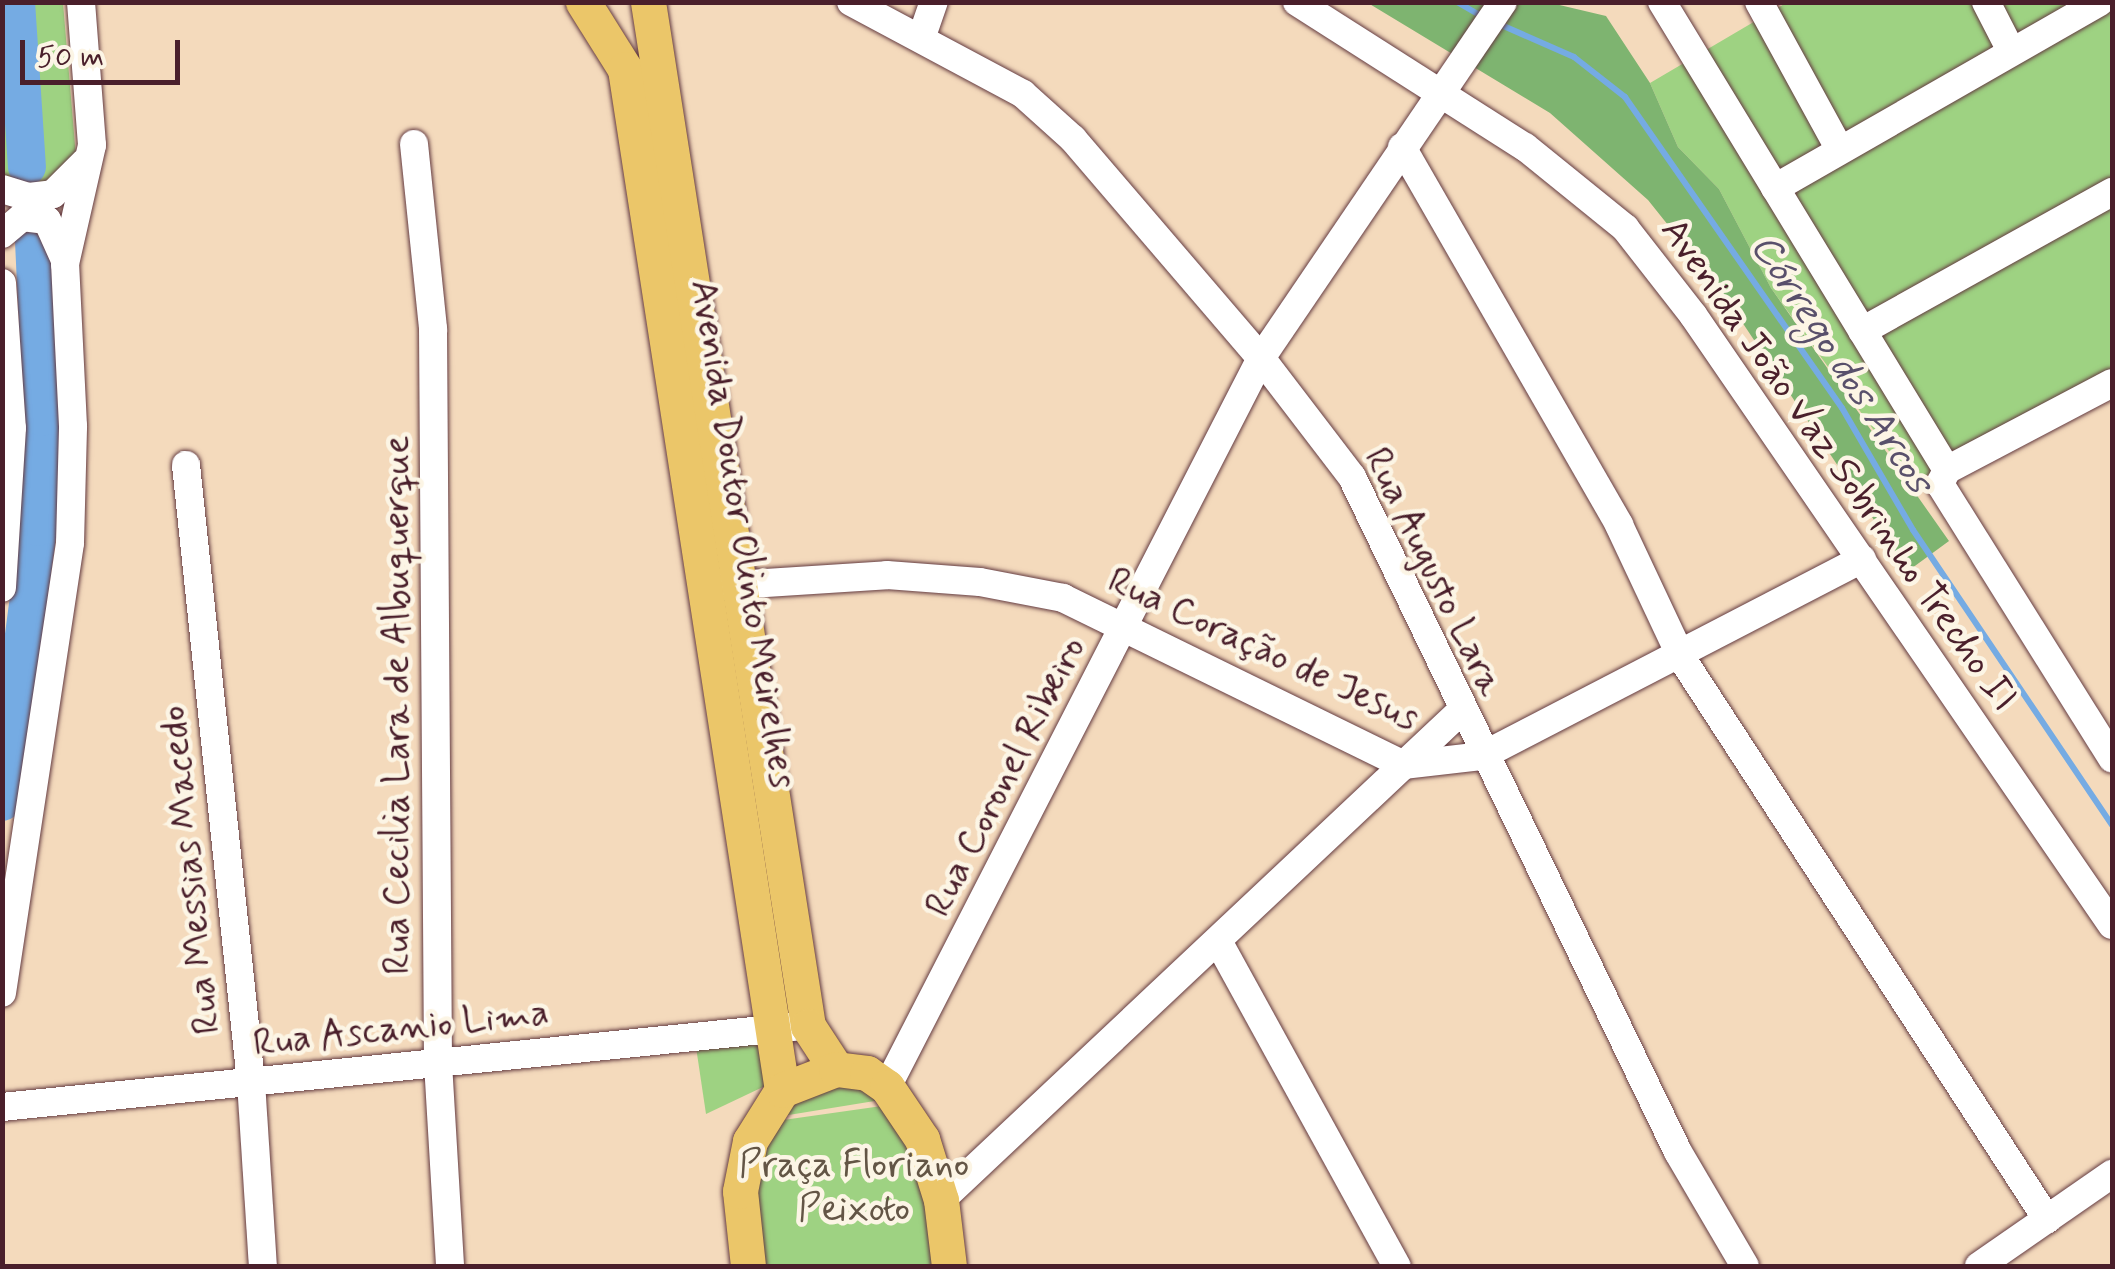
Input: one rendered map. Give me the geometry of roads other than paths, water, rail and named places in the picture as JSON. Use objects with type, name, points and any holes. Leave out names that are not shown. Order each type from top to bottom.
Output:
[{"type":"main road","name":"Avenida Doutor Olinto Meirelhes","points":[[584,2],[626,69],[684,341]]},
{"type":"main road","name":"Avenida Doutor Olinto Meirelhes","points":[[648,2],[684,341],[792,1027],[782,1090]]},
{"type":"main road","name":"Avenida Doutor Olinto Meirelhes","points":[[792,1027],[836,1069]]},
{"type":"main road","points":[[748,1266],[743,1165],[760,1121],[782,1090],[836,1069],[867,1074],[888,1087],[922,1139],[940,1200],[949,1266]]},
{"type":"street","points":[[65,264],[92,145],[82,2]]},
{"type":"street","name":"Rua Augusto Lara","points":[[851,2],[922,36],[1024,94],[1073,139],[1261,358],[1352,477],[1482,756],[1678,1152],[1745,1266]]},
{"type":"street","points":[[922,36],[934,2]]},
{"type":"street","name":"Avenida João Vaz Sobrinho Trecho II","points":[[1297,2],[1446,80],[1624,228],[1694,315],[2112,926]]},
{"type":"street","name":"Rua Coronel Ribeiro","points":[[888,1087],[1261,358],[1446,80],[1503,2]]},
{"type":"street","points":[[1662,2],[1947,470]]},
{"type":"street","points":[[1760,2],[1838,146]]},
{"type":"street","points":[[1986,2],[2010,49]]},
{"type":"street","points":[[1775,188],[1838,146],[2100,2]]},
{"type":"street","name":"Rua Cecilia Lara de Albuquerque","points":[[414,144],[432,329],[438,1063],[450,1266]]},
{"type":"street","points":[[2,189],[29,196],[53,194],[84,168],[92,145]]},
{"type":"street","points":[[1402,146],[1619,525],[1681,656],[2047,1219]]},
{"type":"street","points":[[1862,331],[2112,192]]},
{"type":"street","points":[[2,234],[22,217],[55,225],[65,264],[73,426],[70,543],[2,993]]},
{"type":"street","points":[[2,284],[7,428],[2,588]]},
{"type":"street","points":[[2108,393],[1947,470],[1940,493],[2112,758]]},
{"type":"street","name":"Rua Messias Macedo","points":[[186,465],[251,1082],[263,1266]]},
{"type":"street","name":"Rua Coração de Jesus","points":[[723,586],[888,576],[980,582],[1062,598],[1404,764],[1482,756],[1862,559]]},
{"type":"street","points":[[940,1200],[1461,711]]},
{"type":"street","points":[[1218,941],[1397,1266]]},
{"type":"street","name":"Rua Ascanio Lima","points":[[2,1107],[792,1027]]},
{"type":"street","points":[[1980,1266],[2112,1174]]},
{"type":"waterway","points":[[16,2],[27,167]]},
{"type":"waterway","name":"Córrego dos Arcos","points":[[1457,2],[1483,17]]},
{"type":"waterway","name":"Córrego dos Arcos","points":[[1499,24],[1574,57],[1625,97],[1842,408],[1913,530],[2112,825]]},
{"type":"waterway","points":[[2,802],[38,527],[42,417],[34,240]]},
{"type":"park label","name":"Praça Floriano Peixoto","points":[[854,1188]]}]
